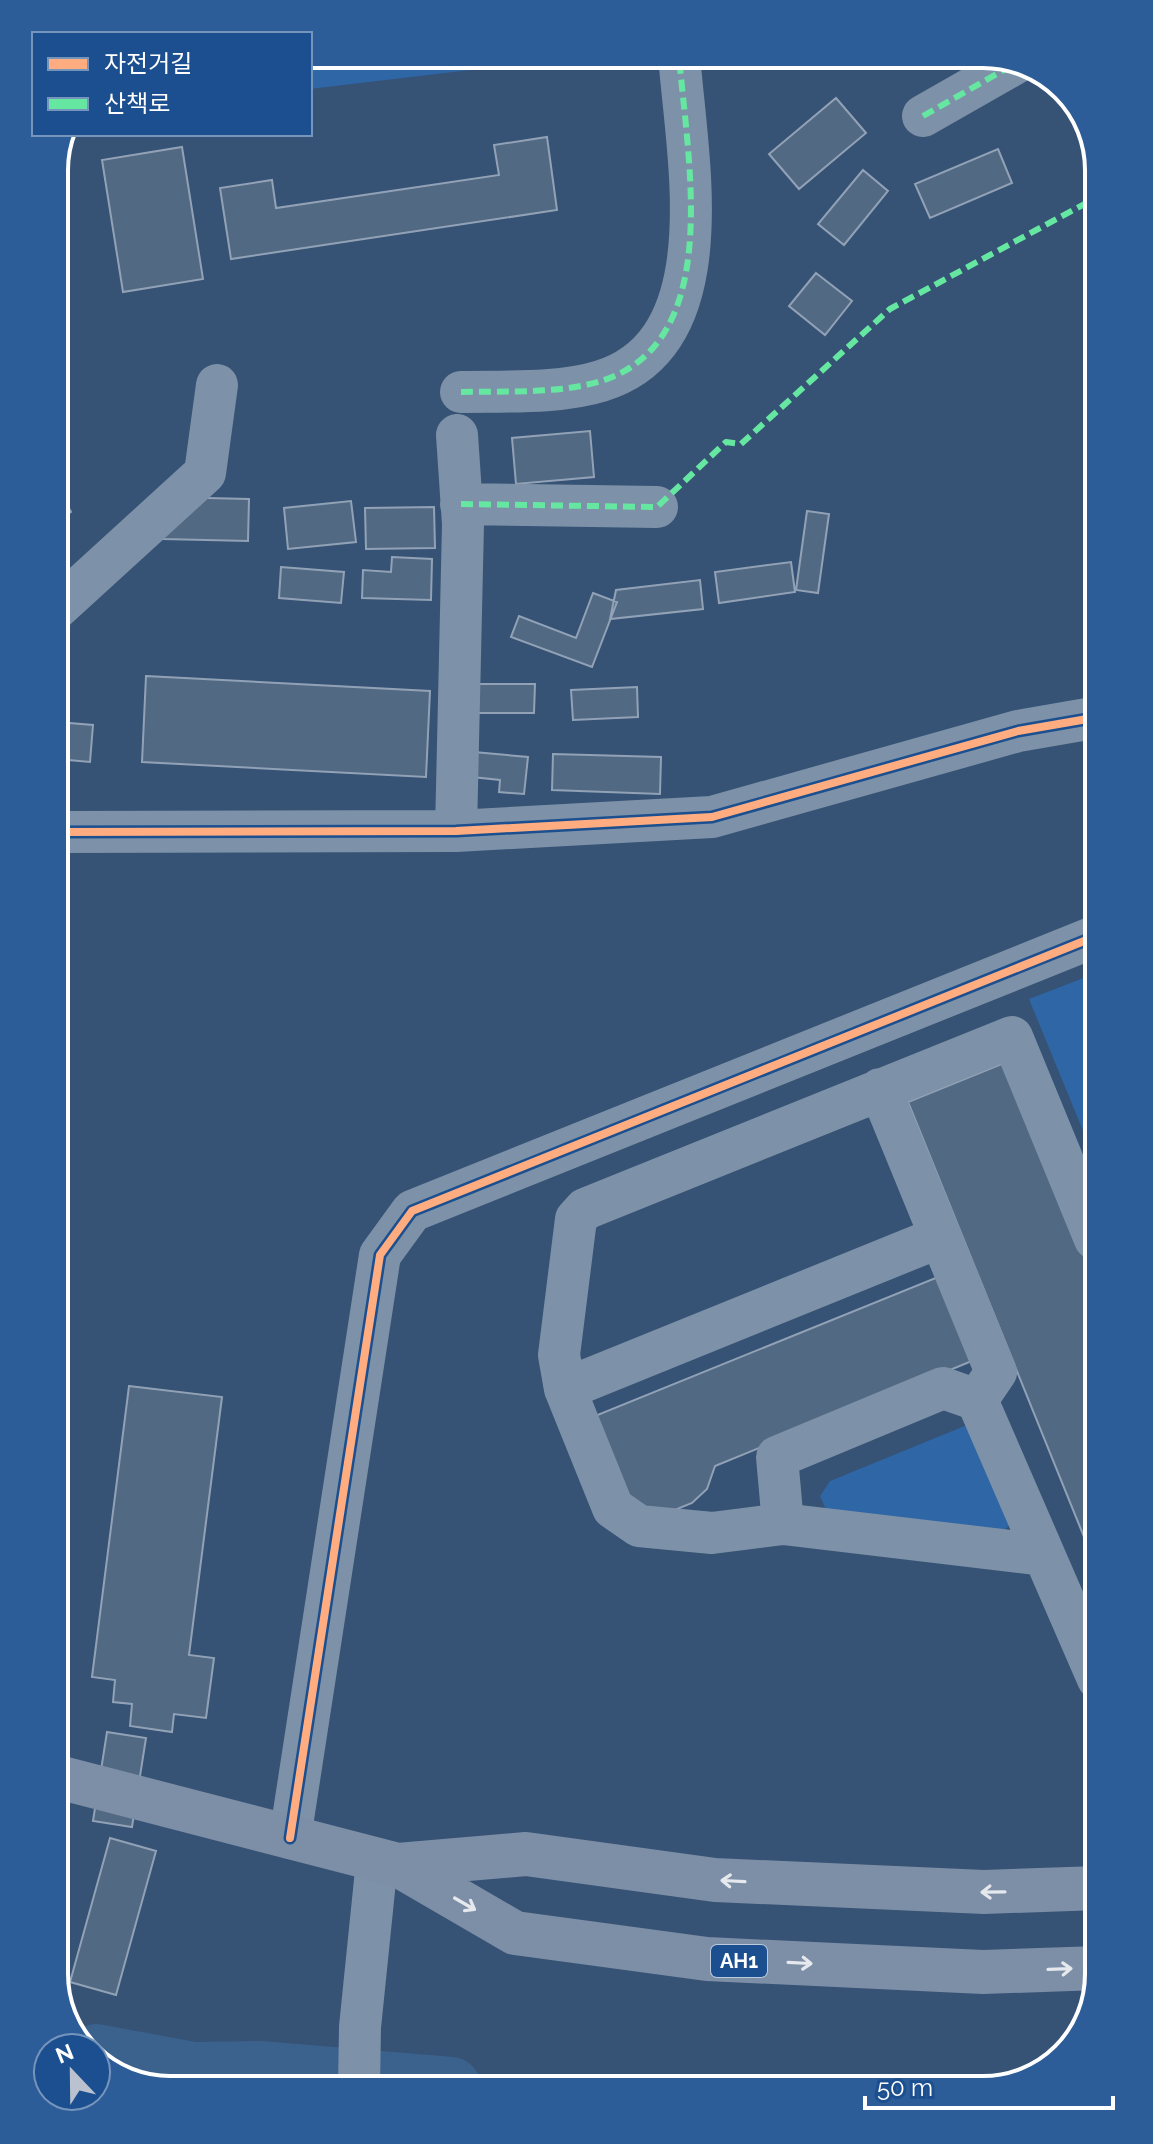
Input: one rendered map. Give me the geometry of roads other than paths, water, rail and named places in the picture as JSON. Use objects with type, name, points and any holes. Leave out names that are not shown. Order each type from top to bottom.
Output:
[{"type":"main road","name":"AH1","points":[[68,1780],[388,1863],[515,1933],[707,1959],[983,1972],[1085,1968]]},
{"type":"main road","name":"AH1","points":[[388,1863],[526,1854],[715,1880],[984,1892],[1085,1888]]},
{"type":"street","points":[[461,392],[527,391],[601,381],[651,355],[686,286],[692,245],[680,68]]},
{"type":"street","points":[[923,116],[1004,70]]},
{"type":"street","points":[[68,598],[205,473],[217,385]]},
{"type":"street","points":[[456,831],[461,504],[457,435]]},
{"type":"street","points":[[461,504],[657,507]]},
{"type":"street","points":[[68,832],[456,831],[712,817],[1018,731],[1085,719]]},
{"type":"street","points":[[290,1838],[380,1255],[412,1211],[1085,941]]},
{"type":"street","points":[[1044,1555],[783,1524],[712,1533],[639,1526],[613,1508],[565,1389],[559,1355],[576,1219],[585,1209],[1012,1037],[1085,1215]]},
{"type":"street","points":[[880,1089],[996,1372],[977,1400]]},
{"type":"street","points":[[565,1389],[940,1237]]},
{"type":"street","points":[[783,1524],[777,1457],[943,1388],[977,1400],[1044,1555],[1085,1640]]},
{"type":"street","points":[[359,2076],[360,2027],[388,1863]]},
{"type":"waterway","points":[[112,2057],[193,2072],[260,2071],[320,2076]]}]
